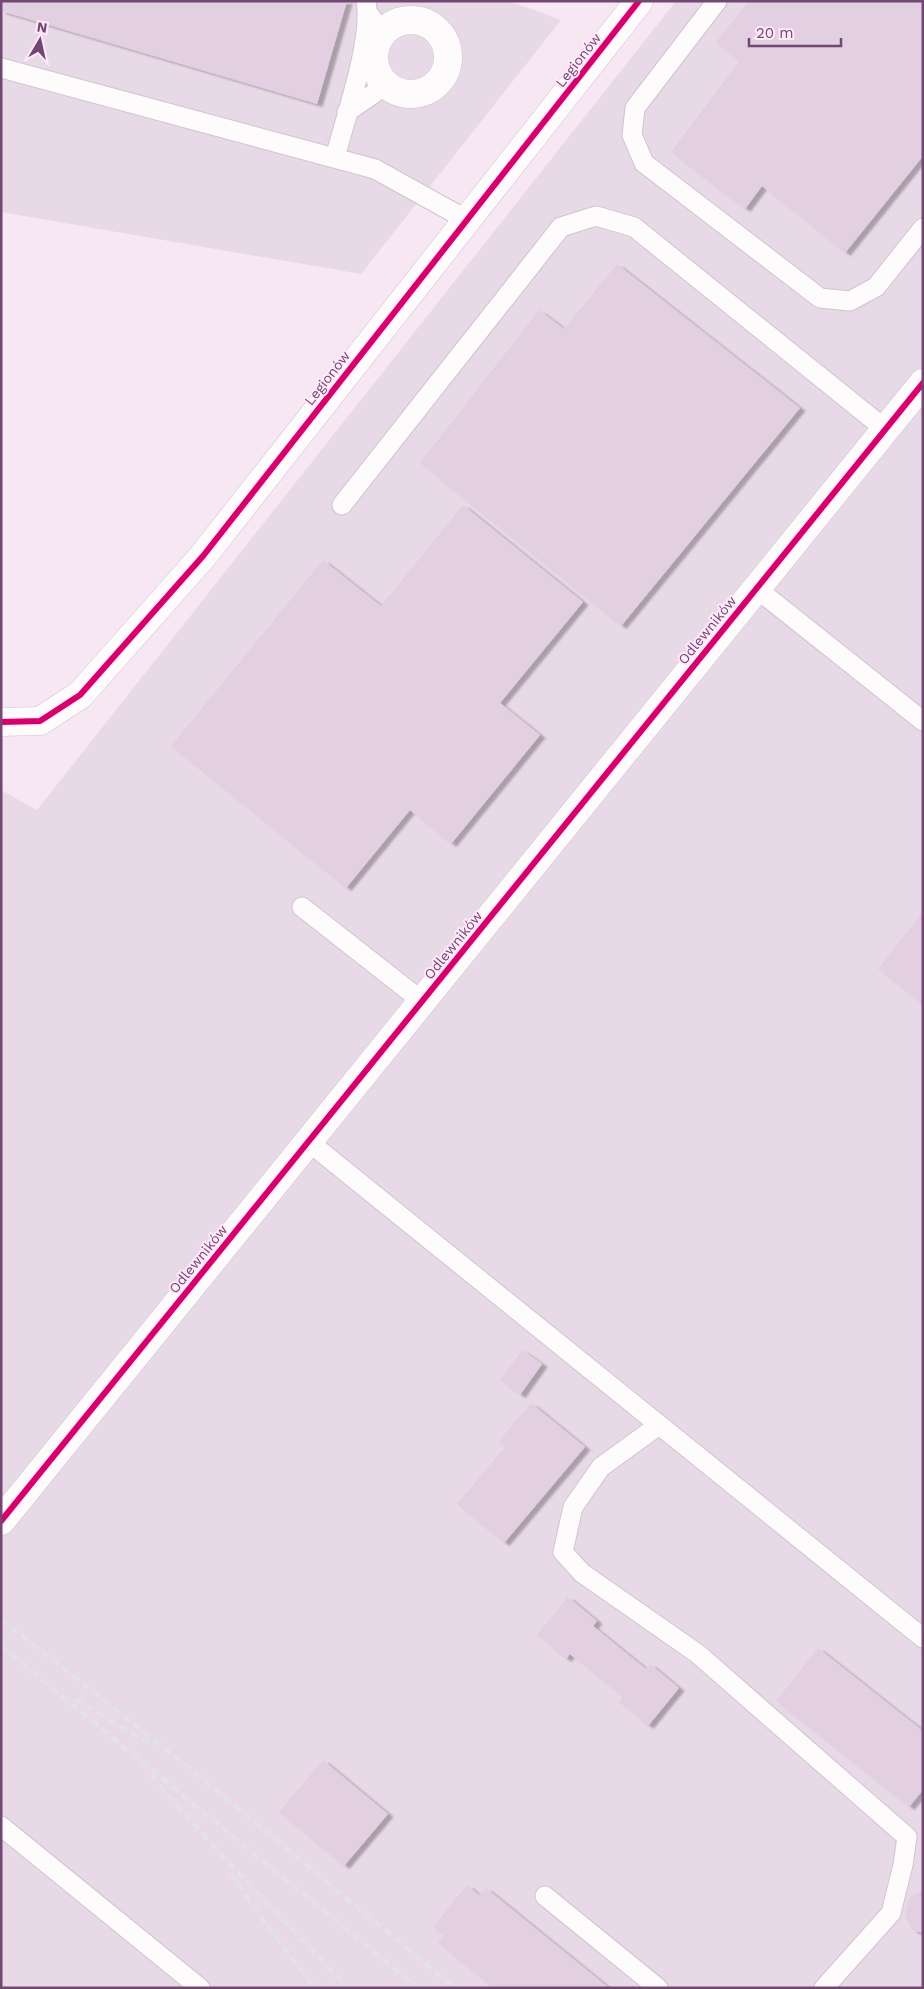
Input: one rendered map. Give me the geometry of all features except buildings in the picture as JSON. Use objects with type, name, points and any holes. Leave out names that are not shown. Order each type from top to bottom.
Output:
[{"type":"street","name":"Legionów","points":[[1,722],[40,721],[80,695],[203,556],[639,1]]},
{"type":"street","points":[[372,15],[400,21],[426,22],[444,40],[448,52],[447,65],[442,77],[434,86],[422,92],[404,92],[386,85],[378,74],[374,62],[372,15]]},
{"type":"street","name":"Odlewników","points":[[1,1522],[923,383]]},
{"type":"lane","points":[[717,1],[634,108],[632,135],[644,163],[820,298],[850,301],[876,287],[923,228]]},
{"type":"lane","points":[[335,158],[372,15]]},
{"type":"lane","points":[[1,68],[375,170],[467,220]]},
{"type":"lane","points":[[347,112],[386,85]]},
{"type":"lane","points":[[342,505],[561,227],[596,216],[634,226],[885,429]]},
{"type":"lane","points":[[757,588],[922,724]]},
{"type":"lane","points":[[302,907],[423,1002]]},
{"type":"lane","points":[[309,1142],[923,1638]]},
{"type":"lane","points":[[659,1425],[601,1467],[573,1507],[563,1552],[582,1573],[698,1654],[908,1837],[890,1913],[824,1988]]},
{"type":"lane","points":[[1,1826],[200,1988]]},
{"type":"lane","points":[[545,1896],[658,1988]]},
{"type":"shaded area","points":[[1,1],[509,1],[561,20],[361,274],[1,212]]},
{"type":"shaded area","points":[[676,1],[923,1],[923,1988],[1,1988],[1,790],[37,810]]},
{"type":"railway","points":[[1,1619],[187,1766],[455,1988]]},
{"type":"railway","points":[[1,1646],[418,1988]]},
{"type":"railway","points":[[75,1699],[150,1744]]},
{"type":"railway","points":[[151,1775],[214,1847],[348,1988]]},
{"type":"railway","points":[[231,1873],[264,1922],[315,1988]]},
{"type":"cycle path","points":[[1,722],[40,721],[80,695],[203,556],[639,1]]},
{"type":"cycle path","points":[[1,1521],[923,383]]}]
